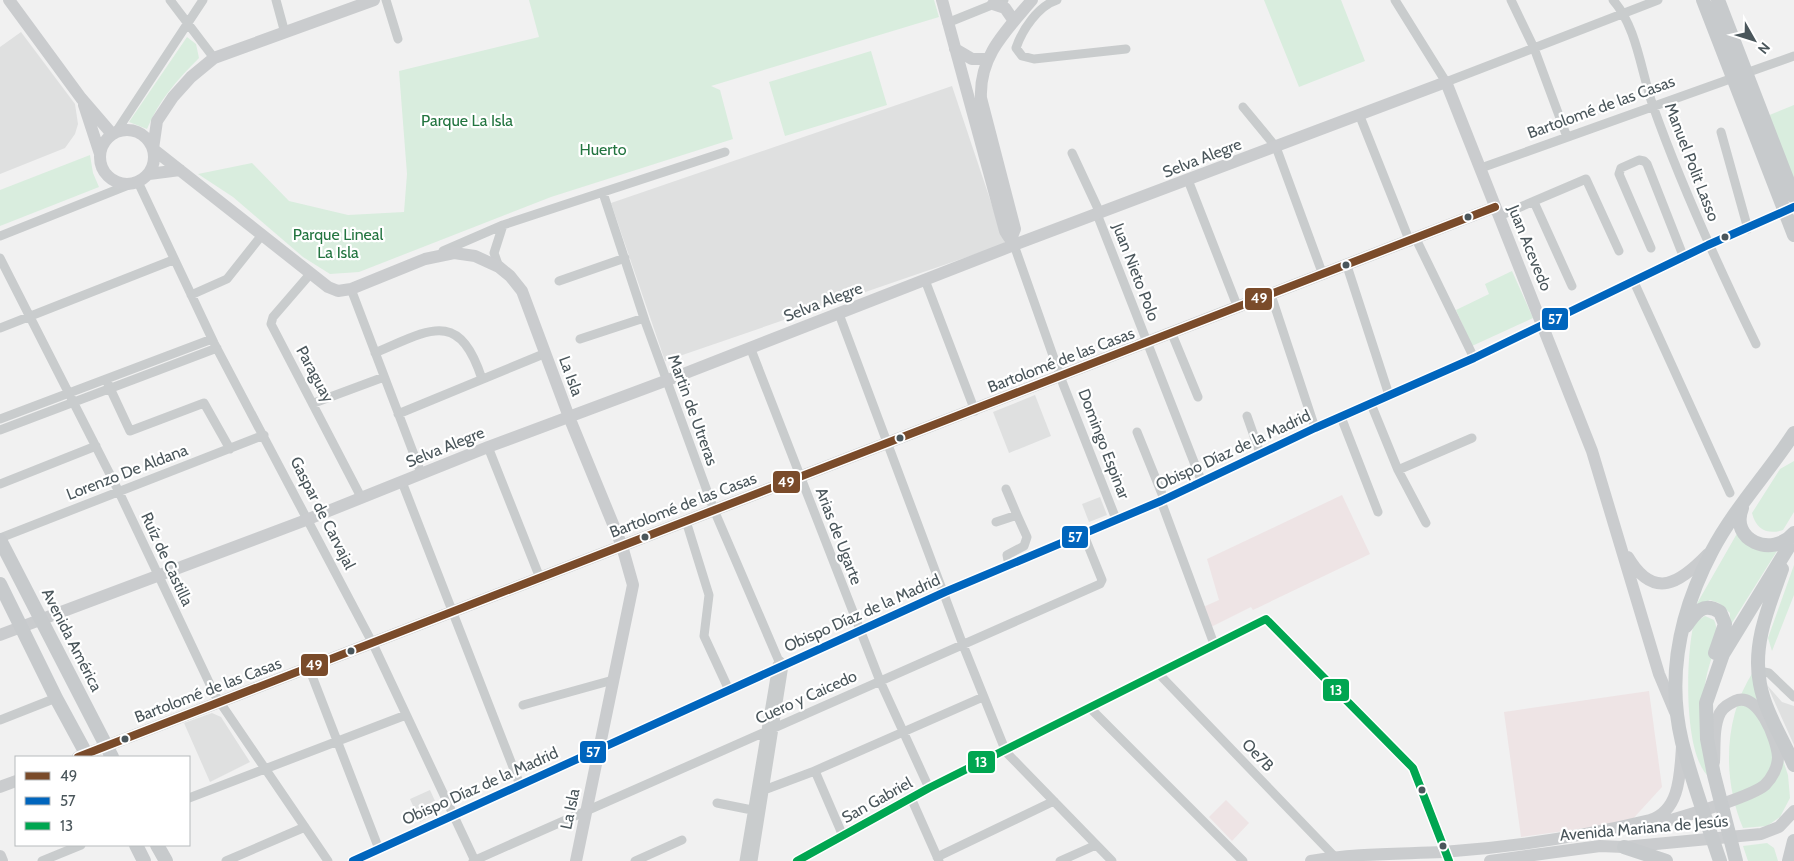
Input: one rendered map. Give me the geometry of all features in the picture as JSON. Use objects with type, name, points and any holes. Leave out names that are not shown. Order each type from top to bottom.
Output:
[{"type":"main road","points":[[1703,0],[1794,197]]},
{"type":"main road","points":[[1718,0],[1739,75],[1794,235]]},
{"type":"main road","points":[[1720,861],[1682,742],[1678,720],[1676,687],[1680,636],[1687,610],[1712,551],[1794,433]]},
{"type":"main road","points":[[1778,458],[1794,453]]},
{"type":"main road","points":[[1746,500],[1739,519],[1742,528],[1754,542],[1772,546],[1781,544],[1794,533]]},
{"type":"main road","name":"Avenida América","points":[[0,539],[110,751]]},
{"type":"main road","points":[[1792,544],[1760,635],[1759,671],[1763,695],[1794,765]]},
{"type":"main road","points":[[1706,703],[1723,654],[1740,623],[1792,544]]},
{"type":"main road","points":[[0,584],[84,756]]},
{"type":"main road","points":[[1680,636],[1695,613],[1702,608],[1715,609],[1723,617],[1723,632],[1710,671],[1706,703],[1708,739],[1714,775],[1736,861]]},
{"type":"main road","points":[[1790,861],[1794,841]]},
{"type":"main road","points":[[136,846],[144,861]]},
{"type":"main road","points":[[158,846],[166,861]]},
{"type":"main road","points":[[1624,847],[1666,861]]},
{"type":"street","points":[[9,0],[81,98],[114,133]]},
{"type":"street","points":[[170,0],[214,58]]},
{"type":"street","points":[[100,154],[102,146],[114,133],[203,0]]},
{"type":"street","points":[[276,0],[285,33]]},
{"type":"street","points":[[149,174],[153,166],[156,121],[185,84],[214,58],[285,33],[361,2],[374,0]]},
{"type":"street","points":[[386,0],[398,39]]},
{"type":"street","name":"Domingo Espinar","points":[[942,0],[1005,231],[1012,242],[1061,377],[1116,519]]},
{"type":"street","name":"Domingo Espinar","points":[[1012,242],[1015,229],[981,98],[980,82],[987,59],[1014,21],[1032,0]]},
{"type":"street","points":[[1057,0],[1047,4],[1024,31],[1016,48],[1022,56],[1034,59],[1126,49]]},
{"type":"street","points":[[1396,0],[1446,82]]},
{"type":"street","points":[[1511,0],[1534,48],[1568,137]]},
{"type":"street","points":[[1613,0],[1625,13]]},
{"type":"street","name":"Selva Alegre","points":[[0,635],[22,626],[42,621],[306,520],[488,447],[839,314],[925,280],[1012,242],[1099,214],[1658,0]]},
{"type":"street","points":[[947,23],[998,2],[1024,31]]},
{"type":"street","name":"Manuel Polit Lasso","points":[[1625,13],[1653,106],[1708,245],[1756,344]]},
{"type":"street","points":[[955,49],[972,59],[987,59]]},
{"type":"street","name":"Bartolomé de las Casas","points":[[1481,168],[1794,56]]},
{"type":"street","name":"Juan Acevedo","points":[[1446,82],[1544,325],[1592,451],[1659,674],[1678,720]]},
{"type":"street","points":[[81,98],[100,154],[102,170],[114,182],[134,183]]},
{"type":"street","points":[[1244,107],[1276,147],[1322,275]]},
{"type":"street","points":[[1359,114],[1413,241],[1474,358]]},
{"type":"street","points":[[114,133],[134,130],[142,134],[153,149]]},
{"type":"street","points":[[1722,132],[1748,229]]},
{"type":"street","name":"La Isla","points":[[153,149],[311,274],[328,287],[338,291],[351,289],[425,259],[454,253],[475,256],[499,267],[522,291],[569,417],[622,546],[633,588],[576,861]]},
{"type":"street","points":[[425,259],[502,225],[725,152]]},
{"type":"street","name":"Juan Nieto Polo","points":[[1072,153],[1099,214],[1201,480]]},
{"type":"street","points":[[1650,248],[1619,174],[1621,168],[1639,160],[1644,160],[1647,164],[1684,258]]},
{"type":"street","points":[[0,236],[134,183],[149,174],[180,170]]},
{"type":"street","points":[[1188,180],[1238,308]]},
{"type":"street","points":[[1497,212],[1534,202],[1587,180],[1619,251]]},
{"type":"street","name":"Gaspar de Carvajal","points":[[134,183],[212,339],[373,644],[454,814],[474,861]]},
{"type":"street","name":"Martin de Utreras","points":[[603,193],[666,381],[714,510],[782,662]]},
{"type":"street","points":[[1534,202],[1572,286]]},
{"type":"street","name":"Obispo Díaz de la Madrid","points":[[782,662],[1162,500],[1260,453],[1474,358],[1708,245],[1748,229],[1794,207]]},
{"type":"street","name":"Bartolomé de las Casas","points":[[84,756],[110,751],[221,702],[373,644],[450,611],[975,411],[1322,275],[1497,212]]},
{"type":"street","points":[[499,267],[494,253],[502,225]]},
{"type":"street","points":[[191,295],[227,279],[262,235]]},
{"type":"street","name":"Ruíz de Castilla","points":[[0,258],[119,492],[214,695],[221,702],[328,861]]},
{"type":"street","points":[[559,281],[625,258]]},
{"type":"street","points":[[0,328],[173,260]]},
{"type":"street","points":[[1346,266],[1389,395]]},
{"type":"street","name":"Paraguay","points":[[311,274],[270,321],[361,497]]},
{"type":"street","points":[[925,280],[975,411]]},
{"type":"street","points":[[1634,282],[1730,493]]},
{"type":"street","points":[[351,289],[421,473]]},
{"type":"street","points":[[1271,295],[1315,428]]},
{"type":"street","points":[[839,314],[945,592],[963,645],[1006,752],[1112,861]]},
{"type":"street","points":[[580,339],[644,318]]},
{"type":"street","points":[[375,353],[426,332],[442,330],[459,336],[470,349],[482,379]]},
{"type":"street","points":[[1172,334],[1198,397]]},
{"type":"street","points":[[0,430],[71,398],[106,379],[212,339]]},
{"type":"street","name":"Arias de Ugarte","points":[[750,347],[880,681],[929,788]]},
{"type":"street","points":[[0,419],[110,388],[217,348]]},
{"type":"street","points":[[398,414],[546,353]]},
{"type":"street","points":[[314,403],[384,377]]},
{"type":"street","points":[[106,379],[130,430],[204,403],[230,449]]},
{"type":"street","points":[[1371,404],[1398,470],[1426,523]]},
{"type":"street","points":[[1246,416],[1260,453]]},
{"type":"street","points":[[1341,417],[1378,512]]},
{"type":"street","points":[[1137,432],[1214,644]]},
{"type":"street","name":"Lorenzo De Aldana","points":[[0,539],[264,436]]},
{"type":"street","points":[[1398,470],[1472,438]]},
{"type":"street","points":[[0,484],[96,446]]},
{"type":"street","points":[[488,447],[540,578]]},
{"type":"street","points":[[402,482],[450,611],[520,785]]},
{"type":"street","points":[[1006,489],[1027,537],[1027,542],[1024,546],[1007,555],[1009,565]]},
{"type":"street","points":[[996,522],[1017,515]]},
{"type":"street","points":[[686,521],[709,595],[704,636],[729,690]]},
{"type":"street","name":"Cuero y Caicedo","points":[[474,861],[1101,584],[1102,580],[1083,533]]},
{"type":"street","name":"Juan Acevedo","points":[[1619,542],[1638,571],[1645,578],[1658,584],[1674,583],[1683,578],[1712,551]]},
{"type":"street","name":"San Gabriel","points":[[798,861],[929,788],[1006,752],[1266,619],[1413,768],[1446,856]]},
{"type":"street","points":[[744,861],[775,669],[782,662]]},
{"type":"street","points":[[753,861],[782,662]]},
{"type":"street","points":[[309,668],[379,849]]},
{"type":"street","name":"Obispo Díaz de la Madrid","points":[[353,861],[775,669]]},
{"type":"street","points":[[1759,671],[1769,673],[1794,697]]},
{"type":"street","name":"Oe7B","points":[[1158,673],[1336,857]]},
{"type":"street","points":[[523,704],[613,680]]},
{"type":"street","points":[[764,790],[815,771],[983,697]]},
{"type":"street","points":[[0,720],[56,698]]},
{"type":"street","points":[[1577,838],[1615,835],[1640,830],[1747,794],[1764,785],[1771,778],[1778,757],[1774,740],[1761,710],[1752,701],[1741,698],[1728,704],[1720,712],[1716,728],[1714,775]]},
{"type":"street","points":[[1090,708],[1243,861]]},
{"type":"street","points":[[190,798],[406,716]]},
{"type":"street","name":"Avenida Mariana de Jesús","points":[[1311,861],[1336,857],[1446,856],[1577,838],[1650,820],[1662,815],[1670,806],[1677,788],[1682,742]]},
{"type":"street","points":[[815,771],[843,836]]},
{"type":"street","points":[[0,787],[15,781]]},
{"type":"street","points":[[911,798],[938,859],[1054,801]]},
{"type":"street","points":[[717,803],[752,810]]},
{"type":"street","name":"Avenida Mariana de Jesús","points":[[1490,861],[1600,846],[1624,847],[1761,834],[1779,827],[1794,812]]},
{"type":"street","points":[[226,861],[305,827]]},
{"type":"street","points":[[635,861],[682,840]]},
{"type":"street","points":[[1060,861],[1096,844]]},
{"type":"street","points":[[42,861],[79,846]]},
{"type":"street","points":[[0,856],[2,861]]},
{"type":"shaded area","points":[[21,32],[75,104],[78,124],[75,134],[65,148],[0,174],[0,47]]},
{"type":"shaded area","points":[[952,86],[1005,244],[665,361],[611,203]]},
{"type":"shaded area","points":[[1035,395],[1051,436],[1009,453],[993,412]]},
{"type":"shaded area","points":[[1342,495],[1370,554],[1253,610],[1251,607],[1207,629],[1201,608],[1219,600],[1207,559]]},
{"type":"shaded area","points":[[1100,497],[1107,515],[1089,522],[1082,504]]},
{"type":"shaded area","points":[[1767,685],[1782,702],[1794,706],[1794,745]]},
{"type":"shaded area","points":[[1649,691],[1662,787],[1630,822],[1521,837],[1504,712]]},
{"type":"shaded area","points":[[212,713],[221,717],[250,762],[210,782],[184,723]]},
{"type":"shaded area","points":[[430,790],[440,812],[420,822],[410,799]]},
{"type":"shaded area","points":[[1226,800],[1249,823],[1232,841],[1209,817]]},
{"type":"green space","name":"Parque La Isla","points":[[529,0],[934,0],[939,17],[711,86],[720,90],[733,139],[551,197],[359,272],[330,274],[303,257],[233,197],[198,174],[252,163],[289,201],[348,215],[404,212],[407,174],[399,71],[539,37]]},
{"type":"green space","points":[[1264,0],[1341,0],[1365,61],[1299,87]]},
{"type":"green space","points":[[187,37],[196,44],[199,58],[169,91],[147,129],[129,122]]},
{"type":"green space","points":[[871,51],[887,105],[785,136],[769,82]]},
{"type":"green space","points":[[1794,105],[1794,185],[1767,116]]},
{"type":"green space","points":[[90,155],[93,173],[99,187],[0,226],[0,190]]},
{"type":"green space","points":[[1512,271],[1533,318],[1472,346],[1456,310],[1489,294],[1485,284]]},
{"type":"green space","points":[[1794,461],[1794,512],[1783,530],[1772,532],[1763,530],[1756,524],[1752,513],[1780,469]]},
{"type":"green space","points":[[1739,530],[1744,541],[1753,548],[1764,551],[1777,551],[1730,626],[1730,613],[1719,603],[1710,600],[1695,607]]},
{"type":"green space","points":[[1794,565],[1794,595],[1772,651],[1768,638]]},
{"type":"green space","points":[[1705,616],[1714,620],[1717,633],[1706,679],[1703,704],[1710,778],[1701,767],[1695,750],[1691,729],[1688,683],[1693,627],[1697,621]]},
{"type":"green space","points":[[1753,672],[1788,775],[1790,798],[1780,817],[1767,826],[1743,828],[1736,809],[1732,789],[1729,769],[1729,748],[1736,708]]},
{"type":"green space","points":[[1767,843],[1774,848],[1778,861],[1748,861],[1743,846]]},
{"type":"transit line","name":"49","points":[[81,756],[1495,207]]},
{"type":"transit line","name":"57","points":[[353,861],[945,592],[1161,501],[1315,428],[1474,358],[1708,245],[1794,207]]},
{"type":"transit line","name":"13","points":[[797,861],[929,788],[1266,619],[1413,768],[1449,861]]},
{"type":"park label","name":"Huerto","points":[[603,149]]},
{"type":"park label","name":"Parque Lineal La Isla","points":[[338,243]]}]
